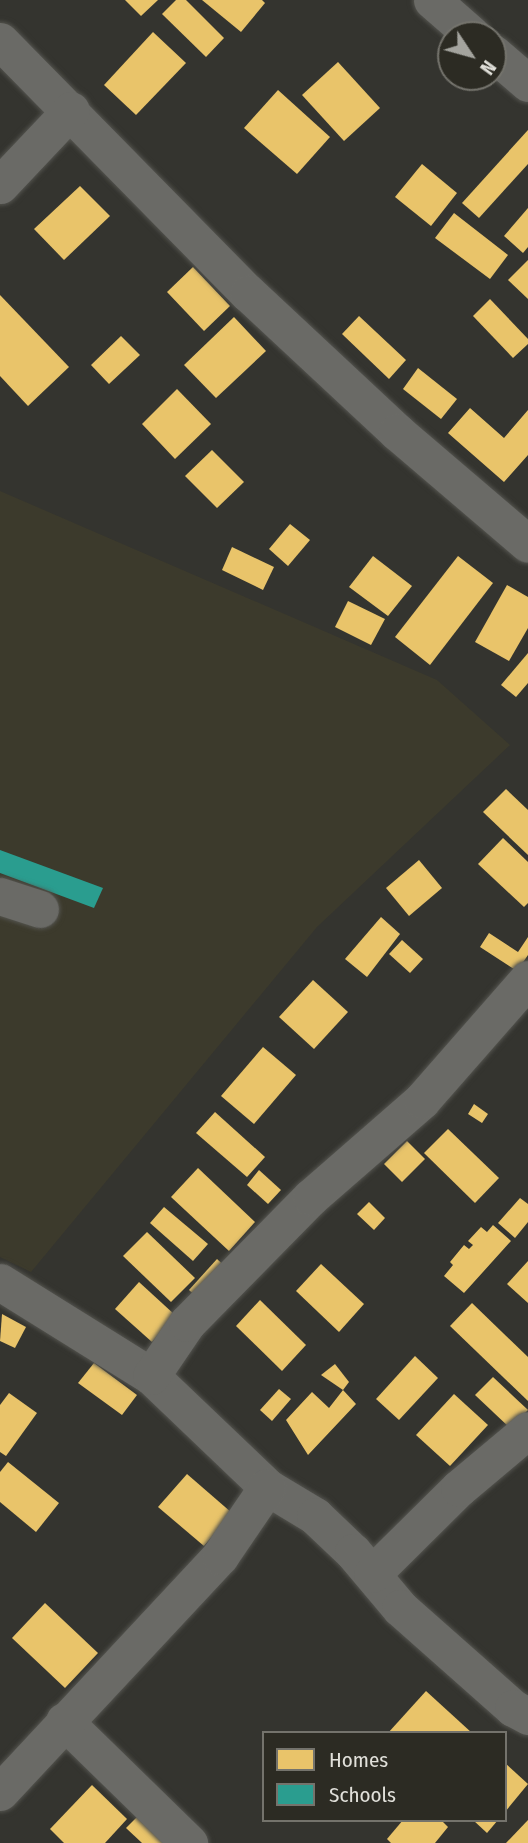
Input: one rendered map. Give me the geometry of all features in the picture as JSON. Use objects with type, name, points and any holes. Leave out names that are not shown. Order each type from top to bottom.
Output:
[{"type":"street","points":[[432,0],[456,21]]},
{"type":"street","points":[[0,41],[71,110],[248,293],[407,440],[528,544]]},
{"type":"street","points":[[507,65],[528,83]]},
{"type":"street","points":[[0,184],[71,110]]},
{"type":"street","points":[[0,896],[40,909]]},
{"type":"street","points":[[151,1376],[187,1323],[311,1197],[422,1100],[528,979]]},
{"type":"street","points":[[0,1282],[151,1376],[268,1487],[315,1516],[372,1574],[400,1608],[513,1708],[528,1716]]},
{"type":"street","points":[[372,1574],[459,1488],[528,1430]]},
{"type":"street","points":[[0,1792],[220,1556],[268,1487]]},
{"type":"street","points":[[64,1721],[189,1843]]},
{"type":"shaded area","points":[[0,491],[437,680],[510,745],[317,927],[31,1272],[0,1257]]},
{"type":"building: Homes","points":[[125,0],[158,0],[141,16]]},
{"type":"building: Homes","points":[[176,0],[186,0],[224,38],[206,57],[162,14]]},
{"type":"building: Homes","points":[[202,0],[262,0],[265,3],[241,32]]},
{"type":"building: Homes","points":[[153,32],[186,63],[136,115],[104,85]]},
{"type":"building: Homes","points":[[338,62],[380,108],[344,141],[302,95]]},
{"type":"building: Homes","points":[[278,90],[330,137],[297,174],[244,128]]},
{"type":"building: Homes","points":[[528,130],[528,164],[479,218],[462,203]]},
{"type":"building: Homes","points":[[422,164],[457,193],[431,226],[395,197]]},
{"type":"building: Homes","points":[[80,186],[110,216],[64,260],[34,229]]},
{"type":"building: Homes","points":[[528,208],[528,247],[523,253],[504,236]]},
{"type":"building: Homes","points":[[454,213],[508,255],[490,279],[435,238]]},
{"type":"building: Homes","points":[[528,260],[528,299],[508,280]]},
{"type":"building: Homes","points":[[193,267],[230,306],[204,331],[167,292]]},
{"type":"building: Homes","points":[[0,295],[69,367],[28,406],[0,376]]},
{"type":"building: Homes","points":[[490,299],[528,339],[528,344],[513,358],[473,316]]},
{"type":"building: Homes","points":[[359,316],[406,360],[389,379],[342,334]]},
{"type":"building: Homes","points":[[234,317],[266,351],[216,398],[184,365]]},
{"type":"building: Homes","points":[[121,336],[140,355],[109,384],[91,365]]},
{"type":"building: Homes","points":[[418,368],[457,399],[441,419],[403,389]]},
{"type":"building: Homes","points":[[177,389],[211,424],[175,459],[142,424]]},
{"type":"building: Homes","points":[[470,408],[504,438],[528,410],[528,455],[504,482],[448,433]]},
{"type":"building: Homes","points":[[212,450],[244,482],[217,508],[185,476]]},
{"type":"building: Homes","points":[[290,524],[310,540],[288,566],[269,549]]},
{"type":"building: Homes","points":[[232,547],[274,567],[263,590],[222,570]]},
{"type":"building: Homes","points":[[373,556],[412,586],[388,616],[349,587]]},
{"type":"building: Homes","points":[[458,556],[493,583],[430,665],[395,637]]},
{"type":"building: Homes","points":[[507,585],[528,597],[528,628],[509,661],[475,642]]},
{"type":"building: Homes","points":[[348,601],[385,619],[371,645],[335,627]]},
{"type":"building: Homes","points":[[528,653],[528,683],[516,697],[501,685]]},
{"type":"building: Homes","points":[[506,789],[528,810],[528,855],[483,812]]},
{"type":"building: Homes","points":[[503,838],[528,862],[528,903],[524,907],[478,864]]},
{"type":"building: Homes","points":[[419,860],[442,888],[409,916],[386,888]]},
{"type":"building: Homes","points":[[381,917],[400,934],[367,977],[345,959]]},
{"type":"building: Homes","points":[[489,933],[518,952],[528,937],[528,955],[517,971],[480,947]]},
{"type":"building: Homes","points":[[402,940],[423,959],[410,973],[389,954]]},
{"type":"building: Homes","points":[[313,980],[348,1012],[314,1049],[279,1017]]},
{"type":"building: Homes","points":[[263,1047],[296,1075],[254,1124],[221,1096]]},
{"type":"building: Homes","points":[[474,1104],[488,1114],[482,1123],[468,1114]]},
{"type":"building: Homes","points":[[215,1112],[265,1157],[247,1177],[196,1133]]},
{"type":"building: Homes","points":[[448,1129],[499,1178],[475,1203],[424,1153]]},
{"type":"building: Homes","points":[[407,1141],[425,1159],[402,1182],[384,1164]]},
{"type":"building: Homes","points":[[198,1168],[255,1222],[229,1251],[171,1197]]},
{"type":"building: Homes","points":[[259,1170],[281,1190],[268,1204],[247,1185]]},
{"type":"building: Homes","points":[[520,1198],[528,1204],[528,1222],[515,1238],[498,1223]]},
{"type":"building: Homes","points":[[369,1202],[385,1218],[374,1230],[357,1214]]},
{"type":"building: Homes","points":[[164,1207],[208,1244],[193,1261],[150,1223]]},
{"type":"building: Homes","points":[[493,1225],[511,1241],[464,1293],[444,1276],[453,1265],[450,1262],[464,1245],[469,1249],[473,1245],[468,1241],[481,1227],[487,1232]]},
{"type":"building: Homes","points":[[147,1232],[195,1278],[171,1302],[123,1256]]},
{"type":"building: Homes","points":[[217,1259],[230,1271],[202,1302],[189,1290]]},
{"type":"building: Homes","points":[[528,1261],[528,1303],[507,1284]]},
{"type":"building: Homes","points":[[321,1264],[364,1304],[339,1332],[296,1291]]},
{"type":"building: Homes","points":[[139,1282],[175,1315],[152,1342],[115,1309]]},
{"type":"building: Homes","points":[[260,1300],[306,1345],[282,1371],[236,1326]]},
{"type":"building: Homes","points":[[472,1303],[528,1357],[528,1401],[450,1326]]},
{"type":"building: Homes","points":[[2,1314],[26,1327],[15,1348],[0,1341]]},
{"type":"building: Homes","points":[[415,1356],[438,1378],[399,1420],[376,1399]]},
{"type":"building: Homes","points":[[94,1363],[137,1395],[122,1415],[78,1383]]},
{"type":"building: Homes","points":[[335,1364],[349,1382],[343,1390],[321,1375]]},
{"type":"building: Homes","points":[[493,1377],[528,1410],[510,1428],[475,1395]]},
{"type":"building: Homes","points":[[279,1389],[291,1399],[272,1421],[260,1410]]},
{"type":"building: Homes","points":[[343,1390],[356,1404],[308,1455],[286,1420],[312,1392],[329,1408]]},
{"type":"building: Homes","points":[[9,1393],[37,1413],[6,1456],[0,1452],[0,1405]]},
{"type":"building: Homes","points":[[454,1394],[488,1425],[450,1466],[416,1435]]},
{"type":"building: Homes","points":[[8,1462],[59,1503],[36,1532],[0,1502],[0,1472]]},
{"type":"building: Homes","points":[[187,1474],[232,1513],[204,1546],[158,1507]]},
{"type":"building: Homes","points":[[45,1603],[98,1653],[65,1688],[12,1638]]},
{"type":"building: Homes","points":[[426,1691],[470,1731],[390,1731]]},
{"type":"building: Homes","points":[[507,1765],[528,1784],[507,1810]]},
{"type":"building: Homes","points":[[92,1785],[127,1819],[105,1843],[64,1843],[50,1829]]},
{"type":"building: Homes","points":[[138,1816],[167,1843],[142,1843],[126,1828]]},
{"type":"building: Homes","points":[[528,1820],[528,1843],[506,1843]]},
{"type":"building: Homes","points":[[401,1822],[443,1822],[448,1827],[435,1843],[391,1843],[387,1839]]},
{"type":"building: Homes","points":[[475,1822],[496,1822],[487,1833]]},
{"type":"building: Schools","points":[[0,850],[103,888],[94,908],[0,873]]}]
